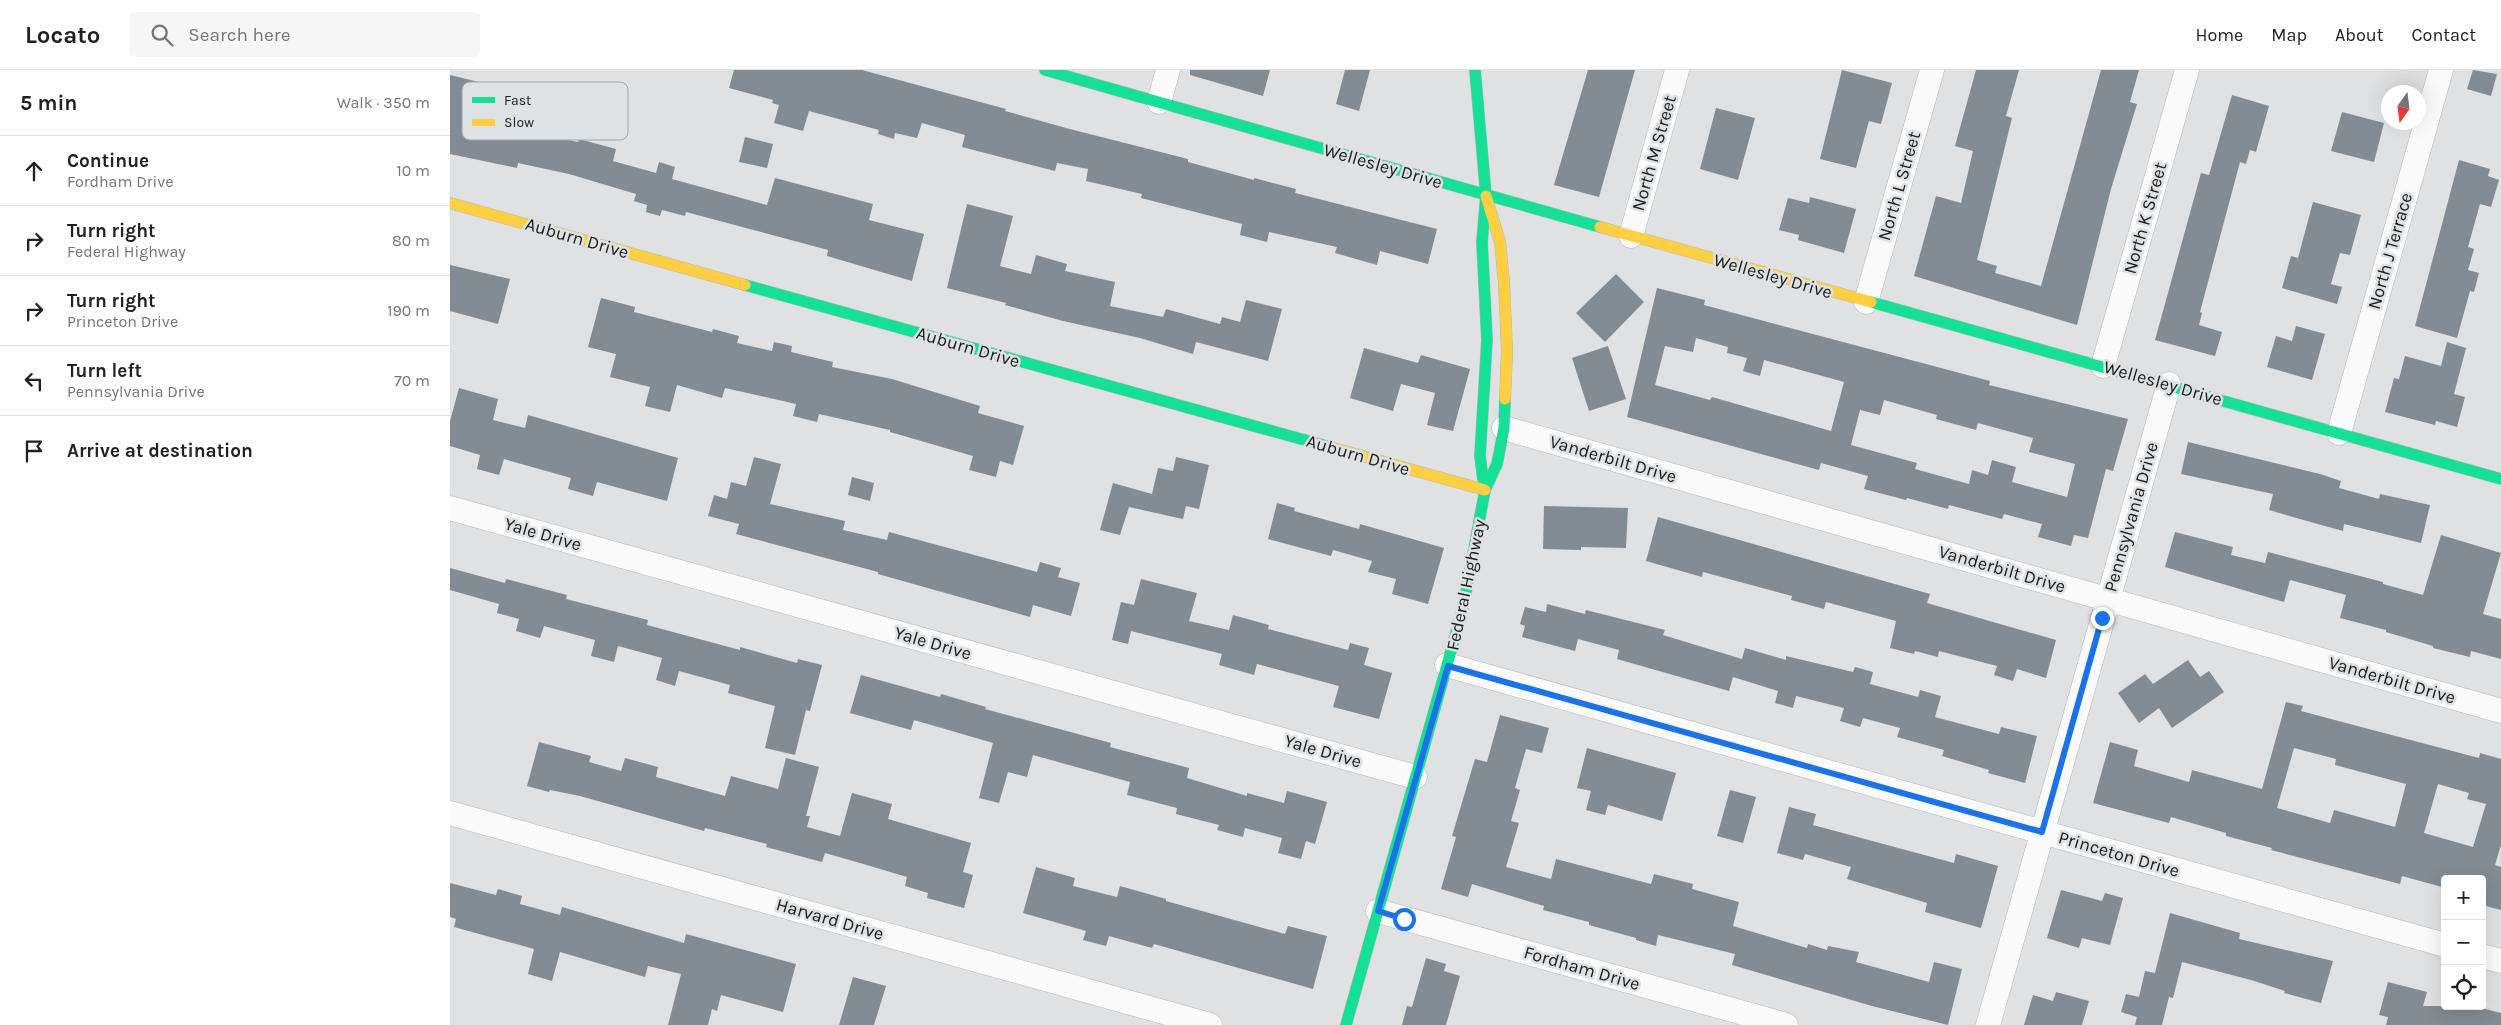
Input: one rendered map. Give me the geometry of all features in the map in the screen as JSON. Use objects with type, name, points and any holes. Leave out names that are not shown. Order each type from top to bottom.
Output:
[{"type":"street","name":"Wellesley Drive","points":[[1045,70],[1486,196],[2169,384],[2501,479]]},
{"type":"street","points":[[1159,102],[1168,70]]},
{"type":"street","name":"Federal Highway","points":[[1475,70],[1486,196],[1482,242],[1487,332],[1486,382],[1480,456],[1485,490]]},
{"type":"street","name":"North M Street","points":[[1631,236],[1677,70]]},
{"type":"street","name":"North L Street","points":[[1866,302],[1932,70]]},
{"type":"street","name":"North K Street","points":[[2103,366],[2187,70]]},
{"type":"street","name":"North J Terrace","points":[[2339,433],[2441,70]]},
{"type":"street","name":"Federal Highway","points":[[1346,1025],[1448,666],[1475,554],[1485,490],[1497,464],[1504,428],[1507,351],[1504,282],[1500,242],[1486,196]]},
{"type":"street","name":"Auburn Drive","points":[[450,203],[1485,490]]},
{"type":"street","name":"Pennsylvania Drive","points":[[1988,1025],[2169,384]]},
{"type":"street","name":"Vanderbilt Drive","points":[[1504,428],[2501,711]]},
{"type":"street","name":"Yale Drive","points":[[450,508],[1415,777]]},
{"type":"street","name":"Princeton Drive","points":[[1448,666],[2441,944]]},
{"type":"street","name":"Harvard Drive","points":[[450,813],[1210,1025]]},
{"type":"street","name":"Fordham Drive","points":[[1378,911],[1786,1025]]},
{"type":"street","points":[[2486,957],[2501,961]]},
{"type":"building","points":[[734,70],[862,70],[1006,109],[1005,111],[1066,128],[1188,159],[1188,162],[1296,189],[1295,193],[1437,229],[1428,264],[1380,251],[1377,265],[1335,253],[1337,247],[1269,232],[1267,242],[1240,235],[1242,224],[1141,198],[1142,194],[1086,181],[1088,169],[1057,163],[1055,171],[962,147],[965,135],[922,123],[917,138],[895,133],[894,139],[878,134],[879,130],[809,111],[803,131],[774,123],[779,105],[772,103],[773,100],[729,88]]},
{"type":"building","points":[[1190,70],[1270,70],[1263,96],[1190,75]]},
{"type":"building","points":[[1345,70],[1370,70],[1359,111],[1336,104]]},
{"type":"building","points":[[1588,70],[1635,70],[1599,197],[1554,185]]},
{"type":"building","points":[[1842,70],[1892,83],[1881,124],[1869,121],[1856,168],[1820,159]]},
{"type":"building","points":[[1976,70],[2019,70],[2006,116],[2012,118],[1977,260],[1997,266],[1995,273],[2041,286],[2101,70],[2139,70],[2130,102],[2137,104],[2111,189],[2077,325],[1914,276],[1936,196],[1961,203],[1973,151],[1955,146]]},
{"type":"building","points":[[2473,70],[2497,74],[2491,96],[2467,89]]},
{"type":"building","points":[[450,75],[479,82],[462,82],[462,140],[568,140],[578,142],[579,140],[583,140],[616,149],[613,161],[656,173],[659,162],[675,167],[672,179],[767,205],[775,178],[873,204],[869,220],[924,234],[912,281],[827,256],[828,250],[686,212],[685,216],[662,210],[660,216],[646,212],[647,205],[634,201],[636,194],[569,174],[518,163],[517,168],[450,154]]},
{"type":"building","points":[[2232,95],[2269,106],[2256,152],[2250,150],[2246,164],[2240,162],[2200,312],[2202,313],[2199,325],[2222,332],[2215,356],[2155,340],[2201,173],[2209,175]]},
{"type":"building","points":[[1716,108],[1755,118],[1738,180],[1700,169]]},
{"type":"building","points":[[2342,112],[2381,122],[2382,130],[2374,162],[2331,151]]},
{"type":"building","points":[[745,137],[773,144],[767,168],[739,162]]},
{"type":"building","points":[[2459,160],[2490,169],[2488,176],[2499,180],[2491,207],[2480,204],[2468,247],[2474,249],[2468,270],[2479,273],[2474,292],[2470,291],[2457,338],[2415,326]]},
{"type":"building","points":[[1810,197],[1856,209],[1844,253],[1798,240],[1799,235],[1779,230],[1788,198],[1809,203]]},
{"type":"building","points":[[2313,202],[2361,215],[2350,255],[2340,253],[2331,284],[2342,287],[2337,304],[2282,288],[2291,256],[2298,258]]},
{"type":"building","points":[[967,204],[1013,216],[1000,266],[1031,274],[1036,255],[1067,264],[1065,271],[1115,282],[1110,306],[1163,317],[1166,309],[1220,324],[1222,317],[1240,322],[1246,300],[1282,309],[1268,361],[1196,342],[1193,354],[1140,338],[1063,321],[1005,305],[1006,303],[947,288]]},
{"type":"building","points":[[450,265],[510,279],[498,324],[450,311]]},
{"type":"building","points":[[1616,274],[1644,302],[1605,342],[1576,313]]},
{"type":"building","points":[[1657,288],[1705,300],[1704,305],[1990,381],[1989,385],[2128,419],[2113,471],[2106,469],[2088,538],[2074,535],[2071,546],[2038,537],[2042,524],[2004,514],[2002,519],[1949,505],[1948,509],[1907,498],[1906,500],[1864,489],[1868,476],[1821,463],[1819,470],[1627,417]],"holes":[[[1696,338],[1728,347],[1727,353],[1747,358],[1743,371],[1760,376],[1764,360],[1844,382],[1831,431],[1712,397],[1710,400],[1655,385],[1665,346],[1693,352]],[[1884,400],[1937,415],[1936,419],[1976,430],[1978,423],[2033,438],[2029,452],[2075,464],[2067,497],[2012,482],[2016,467],[1992,460],[1988,475],[1972,470],[1969,484],[1915,469],[1917,463],[1851,445],[1860,410],[1880,415]]]},
{"type":"building","points":[[601,298],[635,307],[634,312],[712,332],[713,329],[739,336],[737,343],[772,351],[774,342],[792,346],[791,352],[833,362],[832,367],[892,379],[980,406],[978,413],[1024,426],[1013,465],[1000,461],[996,477],[969,470],[973,456],[890,432],[890,430],[819,414],[817,422],[793,416],[796,404],[725,388],[722,398],[677,385],[670,412],[645,406],[650,387],[610,377],[616,354],[588,347]]},
{"type":"building","points":[[2296,326],[2325,334],[2312,380],[2267,367],[2276,336],[2292,341]]},
{"type":"building","points":[[2447,342],[2466,348],[2454,394],[2465,397],[2457,427],[2436,421],[2435,425],[2385,412],[2394,378],[2399,379],[2405,356],[2441,366]]},
{"type":"building","points":[[1608,346],[1626,399],[1589,411],[1572,358]]},
{"type":"building","points":[[1364,348],[1418,363],[1421,355],[1470,369],[1453,431],[1427,425],[1435,393],[1401,384],[1393,411],[1350,398]]},
{"type":"building","points":[[459,388],[498,399],[493,420],[525,428],[528,415],[678,458],[667,501],[597,482],[593,496],[568,489],[571,478],[504,459],[499,475],[477,469],[480,455],[450,446],[450,421]]},
{"type":"building","points":[[2188,442],[2320,474],[2341,481],[2339,488],[2379,499],[2380,494],[2430,505],[2421,543],[2344,524],[2343,531],[2314,523],[2269,510],[2273,494],[2181,474]]},
{"type":"building","points":[[754,457],[781,464],[770,504],[845,521],[843,530],[887,540],[889,532],[1037,572],[1040,562],[1061,568],[1058,577],[1080,583],[1071,616],[1033,605],[1030,617],[878,574],[878,572],[736,534],[739,524],[708,516],[714,495],[727,499],[731,482],[746,486]]},
{"type":"building","points":[[1176,457],[1209,465],[1199,509],[1186,506],[1183,519],[1129,507],[1120,535],[1100,530],[1113,483],[1152,494],[1158,468],[1173,471]]},
{"type":"building","points":[[852,477],[874,483],[870,501],[848,495]]},
{"type":"building","points":[[1277,503],[1295,508],[1294,511],[1359,529],[1360,524],[1444,548],[1428,604],[1392,594],[1396,579],[1368,572],[1372,561],[1333,550],[1331,556],[1268,539]]},
{"type":"building","points":[[1544,506],[1628,508],[1626,548],[1581,547],[1581,550],[1543,549]]},
{"type":"building","points":[[1658,517],[1930,594],[1927,603],[2056,640],[2046,678],[2017,669],[2013,681],[1994,675],[1997,666],[1939,651],[1938,657],[1915,651],[1914,654],[1890,648],[1896,621],[1826,602],[1824,609],[1791,600],[1792,596],[1703,572],[1702,577],[1646,561]]},
{"type":"building","points":[[2175,532],[2233,547],[2231,555],[2265,563],[2268,552],[2383,582],[2383,584],[2423,595],[2441,535],[2501,553],[2483,614],[2501,619],[2501,659],[2471,651],[2470,657],[2433,648],[2433,646],[2386,632],[2386,630],[2340,618],[2346,595],[2290,580],[2284,602],[2165,567]]},
{"type":"building","points":[[450,568],[505,583],[506,579],[567,595],[566,599],[648,620],[647,625],[740,650],[740,647],[797,663],[798,659],[822,665],[810,711],[806,710],[795,755],[765,748],[775,706],[728,693],[730,685],[679,671],[675,686],[656,680],[662,658],[618,646],[614,662],[591,656],[595,640],[544,626],[540,638],[516,631],[519,619],[497,613],[499,604],[450,590]]},
{"type":"building","points":[[1141,579],[1197,593],[1189,621],[1229,630],[1233,615],[1269,625],[1268,629],[1348,650],[1350,643],[1369,648],[1364,665],[1392,673],[1379,719],[1333,707],[1339,686],[1257,664],[1254,675],[1219,665],[1222,654],[1131,631],[1128,644],[1112,640],[1121,602],[1134,605]]},
{"type":"building","points":[[1547,604],[1585,614],[1586,610],[1665,630],[1663,635],[1742,659],[1745,648],[1786,660],[1786,656],[1853,672],[1855,667],[1873,672],[1870,684],[1918,697],[1920,690],[1941,696],[1935,717],[1999,734],[2001,727],[2037,736],[2025,783],[1988,773],[1989,770],[1942,756],[1944,750],[1897,737],[1900,728],[1863,718],[1860,727],[1840,721],[1844,708],[1796,696],[1793,708],[1775,703],[1778,691],[1733,677],[1729,691],[1617,659],[1619,650],[1578,639],[1575,651],[1522,637],[1525,626],[1520,624],[1525,607],[1546,612]]},
{"type":"building","points":[[2188,660],[2200,677],[2209,671],[2224,692],[2172,728],[2159,708],[2139,723],[2118,693],[2145,674],[2153,684]]},
{"type":"building","points":[[861,675],[940,697],[941,694],[986,707],[985,709],[1111,743],[1110,747],[1189,768],[1187,778],[1247,796],[1247,793],[1284,803],[1287,791],[1327,802],[1315,844],[1306,841],[1301,859],[1278,853],[1282,838],[1245,828],[1243,837],[1217,830],[1219,825],[1176,814],[1177,808],[1127,795],[1130,782],[1033,755],[1027,777],[1008,772],[999,803],[979,798],[993,743],[914,720],[911,730],[850,713]]},
{"type":"building","points":[[2286,702],[2303,706],[2301,711],[2346,723],[2479,758],[2480,753],[2501,759],[2501,845],[2495,865],[2501,867],[2501,910],[2486,906],[2486,875],[2441,875],[2441,887],[2402,876],[2400,884],[2271,850],[2272,848],[2226,836],[2226,833],[2171,817],[2169,823],[2093,803],[2110,742],[2138,750],[2134,766],[2189,782],[2192,770],[2262,789]],"holes":[[[2294,748],[2336,759],[2335,765],[2406,784],[2395,827],[2334,810],[2330,823],[2277,808]],[[2438,784],[2469,793],[2467,799],[2486,804],[2473,847],[2424,833]]]},
{"type":"building","points":[[1500,715],[1549,728],[1542,753],[1526,749],[1515,788],[1520,790],[1511,821],[1519,823],[1506,867],[1551,879],[1556,859],[1651,884],[1654,874],[1693,884],[1692,889],[1739,902],[1733,926],[1807,948],[1808,944],[1827,950],[1828,946],[1859,952],[1856,962],[1929,982],[1934,962],[1962,969],[1948,1025],[1872,1006],[1732,965],[1735,954],[1658,935],[1656,946],[1636,940],[1636,938],[1589,925],[1589,922],[1543,910],[1544,906],[1472,884],[1468,897],[1441,889],[1456,837],[1452,836],[1475,759],[1487,762]]},
{"type":"building","points":[[539,742],[591,756],[589,762],[621,771],[625,758],[658,767],[656,777],[725,796],[731,776],[778,789],[786,758],[819,767],[806,816],[810,816],[807,827],[840,836],[852,793],[892,804],[888,819],[971,843],[963,872],[973,875],[964,908],[927,898],[928,893],[905,886],[907,877],[825,853],[822,862],[766,847],[767,844],[705,828],[704,831],[580,796],[550,790],[549,792],[527,786]]},
{"type":"building","points":[[1587,748],[1676,773],[1662,821],[1608,805],[1605,815],[1586,810],[1591,791],[1577,788]]},
{"type":"building","points":[[1730,790],[1756,797],[1743,843],[1717,836]]},
{"type":"building","points":[[1789,807],[1816,814],[1813,825],[1954,863],[1956,854],[1998,866],[1981,928],[1925,912],[1927,903],[1847,879],[1851,867],[1805,854],[1803,860],[1777,853]]},
{"type":"building","points":[[1036,867],[1075,878],[1073,886],[1117,897],[1120,886],[1166,899],[1166,901],[1285,934],[1288,926],[1327,936],[1313,989],[1154,944],[1152,948],[1109,936],[1106,946],[1083,940],[1086,931],[1023,913]]},
{"type":"building","points":[[450,883],[496,895],[498,889],[522,896],[520,904],[560,915],[562,907],[684,943],[686,934],[796,964],[783,1012],[721,995],[717,1011],[712,1009],[708,1025],[668,1025],[681,974],[648,966],[645,977],[560,952],[552,981],[528,974],[534,949],[454,927],[456,919],[450,917]]},
{"type":"building","points":[[2061,890],[2102,901],[2105,893],[2123,898],[2110,945],[2082,938],[2079,948],[2047,938]]},
{"type":"building","points":[[2170,913],[2240,933],[2239,939],[2333,961],[2321,1003],[2284,993],[2285,991],[2251,980],[2182,962],[2173,998],[2169,997],[2162,1025],[2135,1025],[2137,1017],[2121,1012],[2126,994],[2139,997],[2145,971],[2155,973]]},
{"type":"building","points":[[1426,958],[1446,964],[1444,971],[1460,976],[1446,1025],[1402,1025],[1407,1006],[1412,1007]]},
{"type":"building","points":[[853,977],[886,986],[874,1025],[839,1025]]},
{"type":"building","points":[[2388,982],[2427,992],[2423,1006],[2441,1006],[2441,1010],[2486,1009],[2501,1013],[2501,1025],[2386,1025],[2388,1017],[2379,1015]]},
{"type":"building","points":[[2056,992],[2089,1001],[2082,1025],[2024,1025],[2033,995],[2053,1001]]},
{"type":"traffic: fast","points":[[1045,70],[1600,227]]},
{"type":"traffic: fast","points":[[1475,70],[1486,196],[1482,242],[1487,340],[1480,456],[1483,479]]},
{"type":"traffic: fast","points":[[745,285],[1330,447]]},
{"type":"traffic: fast","points":[[1871,302],[2501,479]]},
{"type":"traffic: fast","points":[[1346,1025],[1463,608],[1485,490],[1497,464],[1504,428],[1505,399]]},
{"type":"traffic: slow","points":[[1486,196],[1500,242],[1504,282],[1507,351],[1505,399]]},
{"type":"traffic: slow","points":[[450,203],[745,285]]},
{"type":"traffic: slow","points":[[1600,227],[1871,302]]},
{"type":"traffic: slow","points":[[1330,447],[1485,490]]},
{"type":"route","points":[[1404,919],[1378,911],[1448,666],[2042,832],[2102,618]]}]
